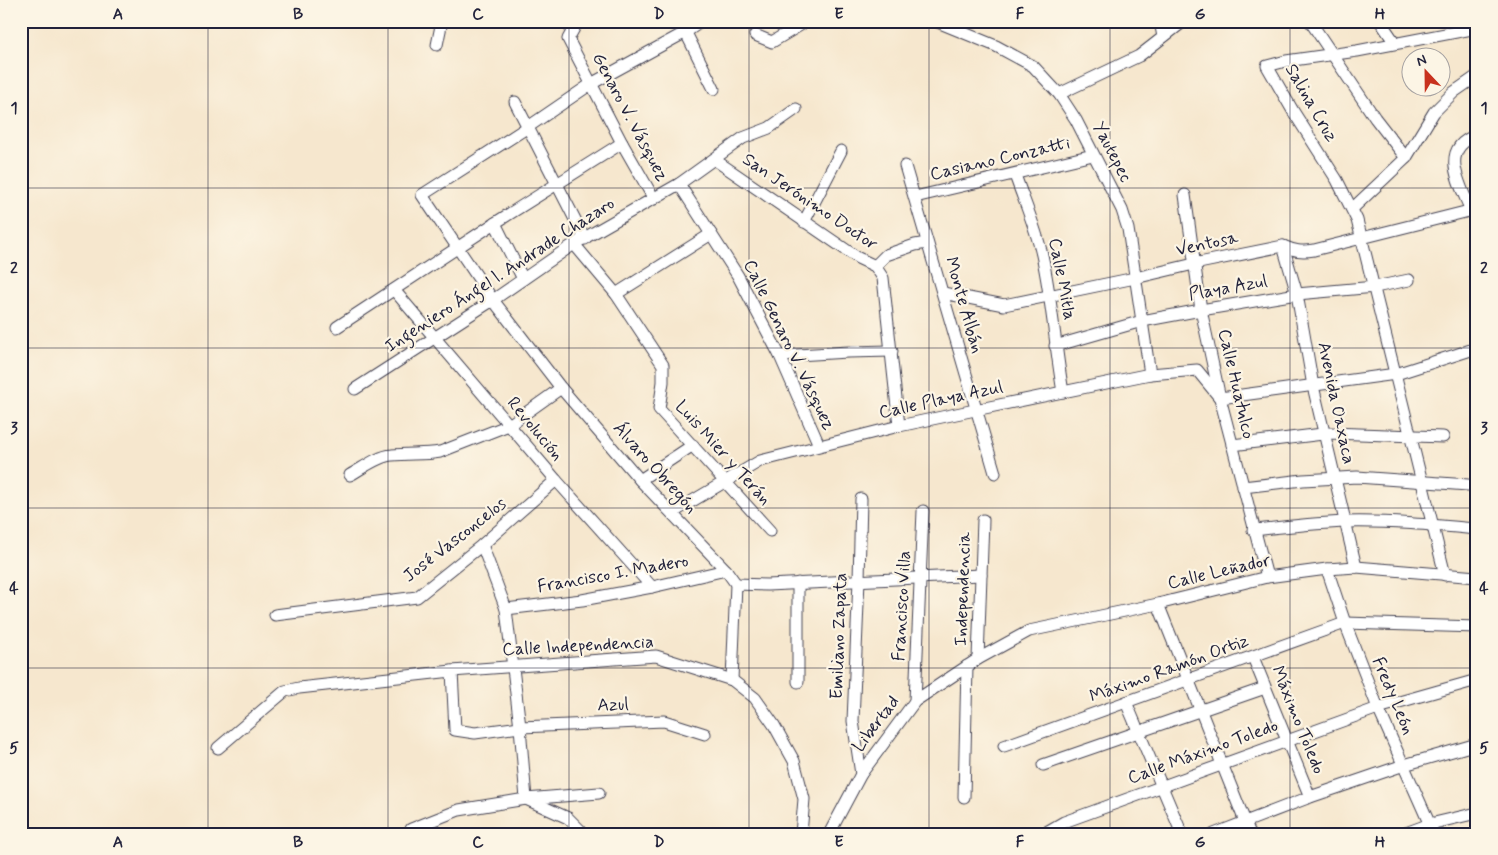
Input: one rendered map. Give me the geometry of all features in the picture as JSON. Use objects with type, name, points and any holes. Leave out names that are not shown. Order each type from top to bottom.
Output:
[{"type":"street","points":[[437,45],[442,21]]},
{"type":"street","name":"Genaro V. Vásquez","points":[[578,21],[568,39],[622,143],[654,199]]},
{"type":"street","points":[[680,21],[714,88]]},
{"type":"street","points":[[528,127],[591,84],[686,32],[702,21]]},
{"type":"street","points":[[755,36],[772,42],[807,21]]},
{"type":"street","name":"Yautepec","points":[[934,21],[996,46],[1033,66],[1059,94],[1076,120],[1122,210],[1128,228],[1150,374]]},
{"type":"street","points":[[1160,21],[1163,37]]},
{"type":"street","points":[[1059,94],[1139,56],[1184,21]]},
{"type":"street","points":[[1310,21],[1375,118],[1406,158]]},
{"type":"street","points":[[1380,21],[1394,43]]},
{"type":"street","name":"Salina Cruz","points":[[1375,287],[1352,209],[1267,66],[1286,61],[1394,43],[1455,26],[1477,28]]},
{"type":"street","points":[[1352,209],[1406,158],[1434,112],[1454,92],[1477,76]]},
{"type":"street","points":[[515,102],[585,239]]},
{"type":"street","name":"Ingeniero Ángel l. Andrade Chazaro","points":[[355,389],[493,300],[574,244],[679,184],[743,138],[768,128],[796,109]]},
{"type":"street","name":"Álvaro Obregón","points":[[528,127],[422,195],[493,300],[561,388],[640,480],[726,570]]},
{"type":"street","points":[[1474,210],[1456,175],[1453,163],[1455,154],[1465,142],[1477,135]]},
{"type":"street","points":[[337,327],[494,223],[622,143]]},
{"type":"street","points":[[804,222],[840,151]]},
{"type":"street","name":"Casiano Conzatti","points":[[915,197],[1015,175],[1093,155]]},
{"type":"street","name":"San Jerónimo Doctor","points":[[714,160],[858,258],[875,266],[883,278],[899,426]]},
{"type":"street","name":"Monte Albán","points":[[905,166],[995,474]]},
{"type":"street","name":"Calle Mitla","points":[[1015,175],[1042,253],[1050,295],[1055,346],[1063,392]]},
{"type":"street","name":"Calle Genaro V. Vásquez","points":[[679,184],[738,276],[780,356],[819,445]]},
{"type":"street","name":"Calle Huatulco","points":[[1185,195],[1201,310],[1220,398],[1253,530],[1267,577]]},
{"type":"street","name":"Ventosa","points":[[942,292],[1004,305],[1283,246],[1302,252],[1362,239],[1474,210]]},
{"type":"street","points":[[494,223],[523,278]]},
{"type":"street","points":[[574,244],[616,294],[711,234]]},
{"type":"street","points":[[875,266],[886,255],[915,245],[928,243]]},
{"type":"street","name":"Avenida Oaxaca","points":[[1283,246],[1297,294],[1313,386],[1356,567]]},
{"type":"street","name":"Playa Azul","points":[[1055,346],[1142,321],[1201,310],[1297,294],[1375,287],[1409,280]]},
{"type":"street","points":[[1375,287],[1445,575]]},
{"type":"street","name":"Revolución","points":[[394,290],[556,480],[652,587]]},
{"type":"street","name":"Luis Mier y Terán","points":[[616,294],[663,364],[660,409],[770,531]]},
{"type":"street","points":[[1220,398],[1396,374],[1477,348]]},
{"type":"street","points":[[780,356],[848,352],[892,352]]},
{"type":"street","name":"Calle Playa Azul","points":[[672,513],[760,461],[899,426],[1150,374],[1197,370],[1220,398]]},
{"type":"street","points":[[350,475],[392,454],[440,452],[509,425],[561,388]]},
{"type":"street","points":[[1232,445],[1324,434],[1443,437]]},
{"type":"street","points":[[640,480],[694,445]]},
{"type":"street","points":[[1243,487],[1303,480],[1357,477],[1468,485]]},
{"type":"street","name":"José Vasconcelos","points":[[275,615],[417,597],[482,545],[556,480]]},
{"type":"street","name":"Emiliano Zapata","points":[[860,499],[859,580],[853,721],[861,774]]},
{"type":"street","name":"Francisco Villa","points":[[915,701],[923,512]]},
{"type":"street","name":"Independencia","points":[[978,659],[983,520]]},
{"type":"street","points":[[1253,530],[1345,522],[1433,525],[1477,529]]},
{"type":"street","points":[[482,545],[506,609],[520,727],[526,799]]},
{"type":"street","name":"Calle Leñador","points":[[978,659],[1029,631],[1158,604],[1267,577],[1327,568],[1356,567],[1477,577]]},
{"type":"street","name":"Fredy León","points":[[1327,568],[1345,623],[1378,708],[1432,829]]},
{"type":"street","points":[[726,570],[736,584],[732,680]]},
{"type":"street","name":"Francisco I. Madero","points":[[506,609],[582,600],[652,587],[726,570]]},
{"type":"street","points":[[736,584],[798,583],[981,574]]},
{"type":"street","points":[[798,583],[798,682]]},
{"type":"street","points":[[1158,604],[1250,834]]},
{"type":"street","points":[[1345,623],[1477,627]]},
{"type":"street","name":"Máximo Ramón Ortiz","points":[[1004,746],[1345,623]]},
{"type":"street","name":"Calle Independencia","points":[[218,748],[284,691],[452,671],[656,656],[732,680],[755,698],[774,725],[794,761],[804,799],[801,834]]},
{"type":"street","name":"Máximo Toledo","points":[[1253,657],[1310,797]]},
{"type":"street","name":"Libertad","points":[[829,834],[861,774],[915,701],[978,659]]},
{"type":"street","points":[[964,797],[967,666]]},
{"type":"street","name":"Azul","points":[[452,671],[455,730],[475,734],[520,727],[664,721],[705,734]]},
{"type":"street","name":"Calle Máximo Toledo","points":[[1043,834],[1064,822],[1378,708],[1477,680]]},
{"type":"street","points":[[1043,765],[1265,688]]},
{"type":"street","points":[[1126,702],[1182,834]]},
{"type":"street","points":[[1214,834],[1310,797],[1404,765],[1477,744]]},
{"type":"street","points":[[411,829],[459,810],[526,799],[600,793]]},
{"type":"street","points":[[526,799],[568,818],[581,830],[581,834]]},
{"type":"street","points":[[1403,834],[1432,829],[1477,813]]}]
